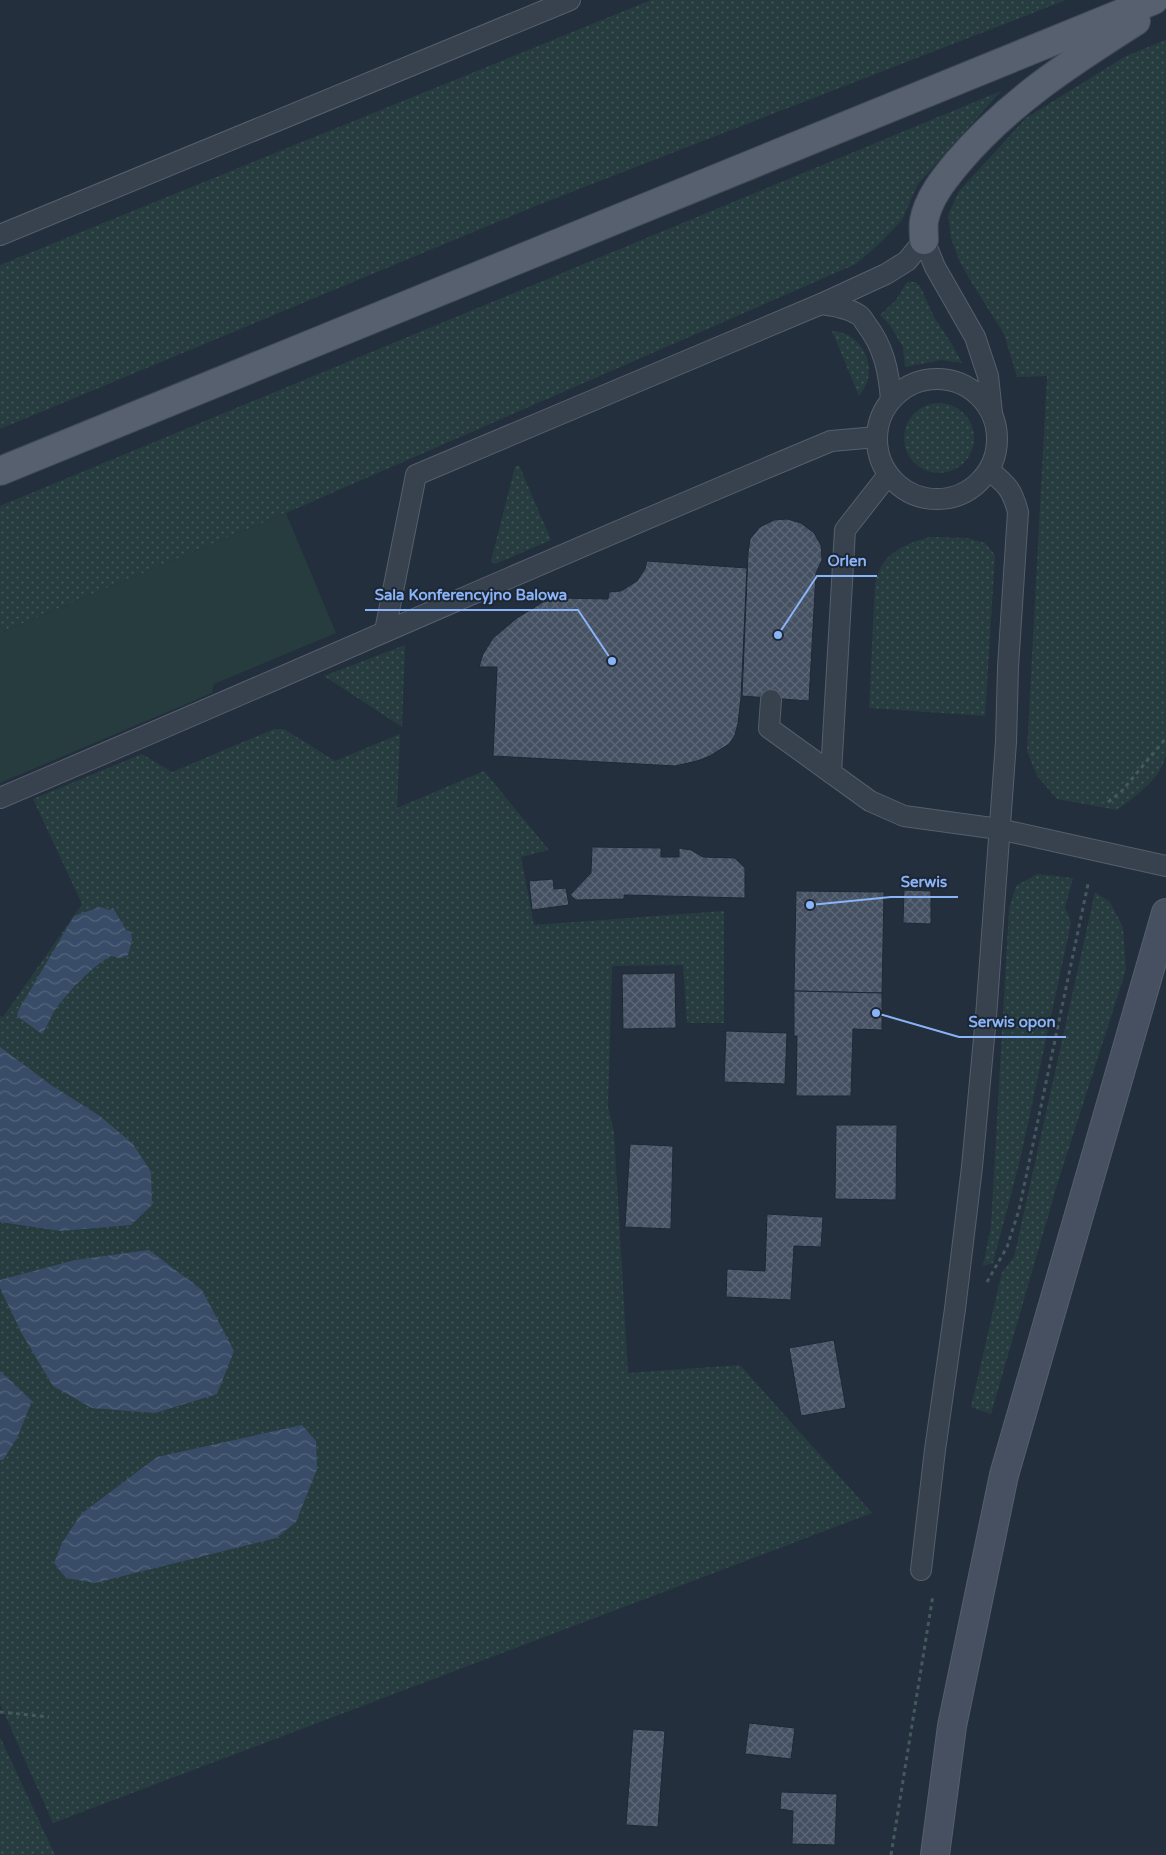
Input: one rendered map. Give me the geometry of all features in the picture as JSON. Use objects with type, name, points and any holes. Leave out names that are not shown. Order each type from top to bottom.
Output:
[{"type":"main road","points":[[0,471],[1154,0]]},
{"type":"main road","points":[[924,240],[923,222],[933,196],[942,181],[973,144],[1031,91],[1166,2]]},
{"type":"main road","points":[[935,1855],[952,1726],[1004,1475],[1166,913]]},
{"type":"lane","points":[[0,235],[570,0]]},
{"type":"lane","points":[[385,631],[416,475],[821,304],[886,274],[907,260],[924,240],[935,267],[974,337],[988,376],[992,413],[998,432],[997,452],[989,470],[976,485],[959,495],[940,499],[920,497],[902,488],[888,475],[879,456],[877,437],[881,417],[891,400],[907,387],[925,380],[945,379],[964,385],[980,396],[992,413]]},
{"type":"lane","points":[[821,304],[842,308],[860,315],[869,327],[884,355],[891,400]]},
{"type":"lane","points":[[0,798],[831,441],[877,437]]},
{"type":"lane","points":[[921,1570],[972,1167],[986,1017],[1006,742],[1008,667],[1018,512],[1013,495],[1005,483],[989,470]]},
{"type":"lane","points":[[831,773],[845,530],[888,475]]},
{"type":"lane","points":[[771,700],[770,728],[870,801],[904,816],[999,829],[1166,866]]},
{"type":"path","points":[[1108,802],[1121,792],[1166,738]]},
{"type":"path","points":[[986,1284],[1007,1247],[1019,1210],[1088,884]]},
{"type":"path","points":[[891,1855],[933,1592]]},
{"type":"path","points":[[0,1712],[48,1717]]},
{"type":"green space","points":[[651,0],[1066,0],[538,205],[0,429],[0,265]]},
{"type":"green space","points":[[1166,40],[1166,755],[1159,772],[1147,786],[1117,810],[1057,799],[1037,776],[1027,751],[1047,376],[1017,377],[1004,334],[959,260],[951,238],[948,215],[959,191],[1026,118],[1126,56]]},
{"type":"green space","points":[[1001,91],[918,184],[902,220],[856,264],[286,513],[0,633],[0,506]]},
{"type":"green space","points":[[907,282],[915,282],[920,286],[934,317],[962,363],[941,360],[905,367],[903,347],[889,324],[880,315],[896,300]]},
{"type":"green space","points":[[832,331],[841,332],[849,336],[856,341],[866,355],[869,373],[867,382],[859,396]]},
{"type":"green space","points":[[946,403],[959,409],[968,418],[972,424],[974,438],[972,452],[964,463],[953,471],[932,473],[925,471],[914,463],[906,452],[904,431],[906,424],[914,413],[925,405]]},
{"type":"green space","points":[[519,465],[551,540],[495,564],[491,561],[515,467]]},
{"type":"green space","points":[[286,513],[336,633],[214,684],[212,693],[0,783],[0,633]]},
{"type":"green space","points":[[930,537],[967,538],[985,543],[995,555],[985,716],[869,708],[877,575],[881,566],[893,553],[910,544]]},
{"type":"green space","points":[[405,645],[402,727],[324,676]]},
{"type":"green space","points":[[274,729],[284,729],[335,761],[400,734],[397,808],[484,771],[549,850],[521,857],[534,925],[724,911],[724,1023],[687,1023],[683,965],[612,966],[608,1107],[614,1132],[628,1373],[740,1365],[872,1513],[53,1823],[0,1704],[0,1016],[3,1017],[82,904],[33,799],[142,754],[172,772]]},
{"type":"green space","points":[[1037,874],[1073,878],[1065,907],[1071,923],[1020,1160],[993,1263],[983,1266],[991,1226],[1009,909],[1016,886]]},
{"type":"green space","points":[[1095,892],[1110,902],[1123,927],[1126,970],[1057,1185],[991,1414],[971,1407],[1002,1272],[1014,1257]]},
{"type":"green space","points":[[0,1737],[55,1855],[0,1855]]},
{"type":"water","points":[[100,907],[109,910],[113,908],[126,930],[131,932],[132,940],[128,955],[121,958],[111,956],[88,973],[60,1003],[42,1034],[17,1016],[18,1011],[74,916]]},
{"type":"water","points":[[0,1047],[51,1085],[100,1116],[133,1144],[151,1172],[152,1205],[131,1225],[61,1231],[0,1222]]},
{"type":"water","points":[[149,1250],[202,1290],[234,1351],[217,1394],[155,1413],[92,1408],[53,1386],[22,1334],[0,1288],[0,1280],[75,1260]]},
{"type":"water","points":[[0,1371],[32,1401],[17,1438],[3,1460],[0,1460]]},
{"type":"water","points":[[302,1425],[316,1441],[317,1469],[296,1522],[276,1538],[95,1583],[66,1578],[54,1563],[62,1543],[81,1514],[157,1457]]},
{"type":"building","points":[[787,519],[801,523],[814,533],[821,545],[822,560],[816,573],[809,701],[742,696],[750,539],[760,527],[774,520]]},
{"type":"building","points":[[647,561],[747,568],[741,698],[735,735],[729,744],[710,756],[675,766],[493,756],[497,667],[479,667],[483,654],[493,638],[517,618],[543,602],[560,598],[608,599],[609,592],[621,591],[637,581],[645,569]]},
{"type":"building","points":[[592,847],[661,848],[661,857],[679,857],[679,848],[691,850],[703,857],[735,858],[745,868],[745,898],[624,895],[624,899],[576,900],[570,895],[591,873]]},
{"type":"building","points":[[553,879],[554,889],[566,888],[569,905],[532,910],[529,881]]},
{"type":"building","points":[[904,890],[931,891],[931,924],[903,923]]},
{"type":"building","points":[[796,891],[884,892],[882,993],[794,991]]},
{"type":"building","points":[[675,973],[676,1028],[623,1029],[622,974]]},
{"type":"building","points":[[794,991],[882,993],[882,1030],[853,1029],[851,1096],[796,1096],[797,1036],[794,1036]]},
{"type":"building","points":[[726,1031],[787,1033],[785,1084],[724,1082]]},
{"type":"building","points":[[836,1125],[897,1125],[896,1200],[835,1199]]},
{"type":"building","points":[[630,1144],[673,1146],[671,1229],[625,1227]]},
{"type":"building","points":[[767,1214],[823,1217],[821,1247],[794,1246],[791,1300],[726,1297],[727,1269],[765,1271]]},
{"type":"building","points":[[834,1340],[846,1408],[801,1416],[789,1348]]},
{"type":"building","points":[[749,1723],[795,1728],[791,1759],[745,1754]]},
{"type":"building","points":[[633,1729],[665,1731],[658,1827],[626,1825]]},
{"type":"building","points":[[781,1792],[837,1794],[835,1845],[792,1844],[793,1811],[780,1809]]},
{"type":"place","name":"Orlen","points":[[778,635]]},
{"type":"place","name":"Sala Konferencyjno Balowa","points":[[612,661]]},
{"type":"place","name":"Serwis","points":[[810,905]]},
{"type":"place","name":"Serwis opon","points":[[876,1013]]}]
